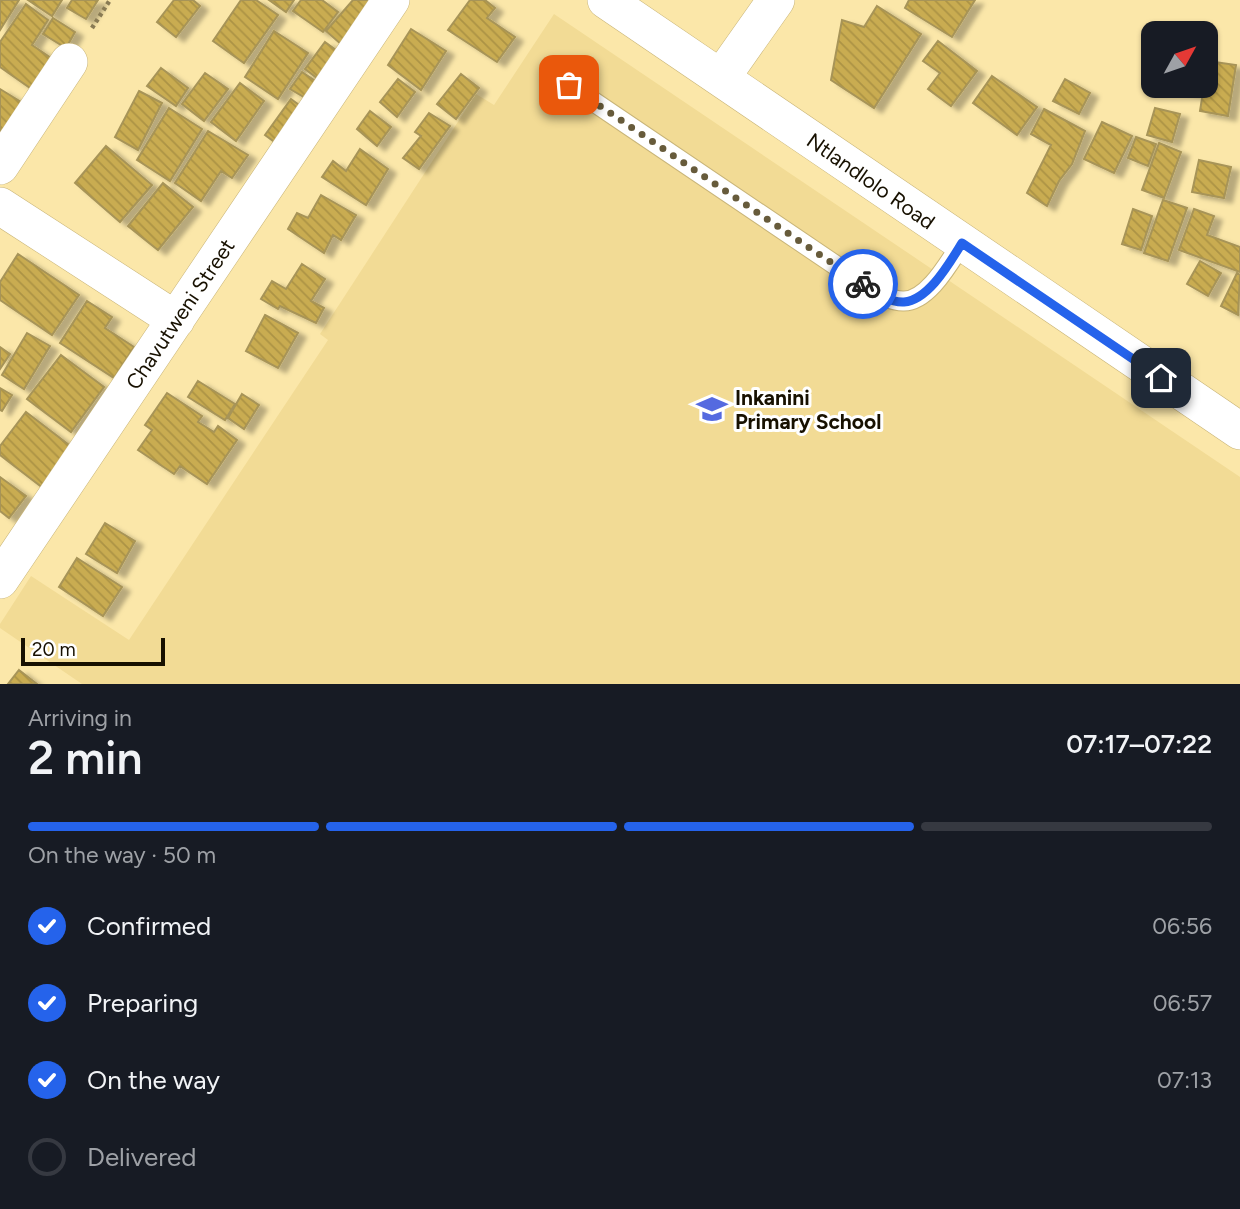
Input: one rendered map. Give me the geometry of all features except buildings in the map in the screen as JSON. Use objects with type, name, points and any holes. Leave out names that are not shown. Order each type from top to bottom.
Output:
[{"type":"street","name":"Chavutweni Street","points":[[0,580],[391,0]]},
{"type":"street","name":"Ntlandlolo Road","points":[[606,0],[1240,431]]},
{"type":"street","points":[[721,78],[776,0]]},
{"type":"street","points":[[0,166],[69,62]]},
{"type":"street","points":[[0,206],[176,320]]},
{"type":"lane","points":[[569,85],[881,296],[905,302],[923,293],[941,276],[962,243]]},
{"type":"shaded area","name":"Inkanini Primary School","points":[[554,14],[1240,477],[1240,684],[82,684],[0,628],[31,576],[129,640],[328,340],[320,334],[476,94],[494,105]]},
{"type":"way so far","points":[[569,85],[863,284]]},
{"type":"place","name":"Inkanini Primary School","points":[[712,409]]},
{"type":"route","points":[[863,284],[881,296],[905,302],[923,293],[941,276],[962,243],[1161,378]]}]
